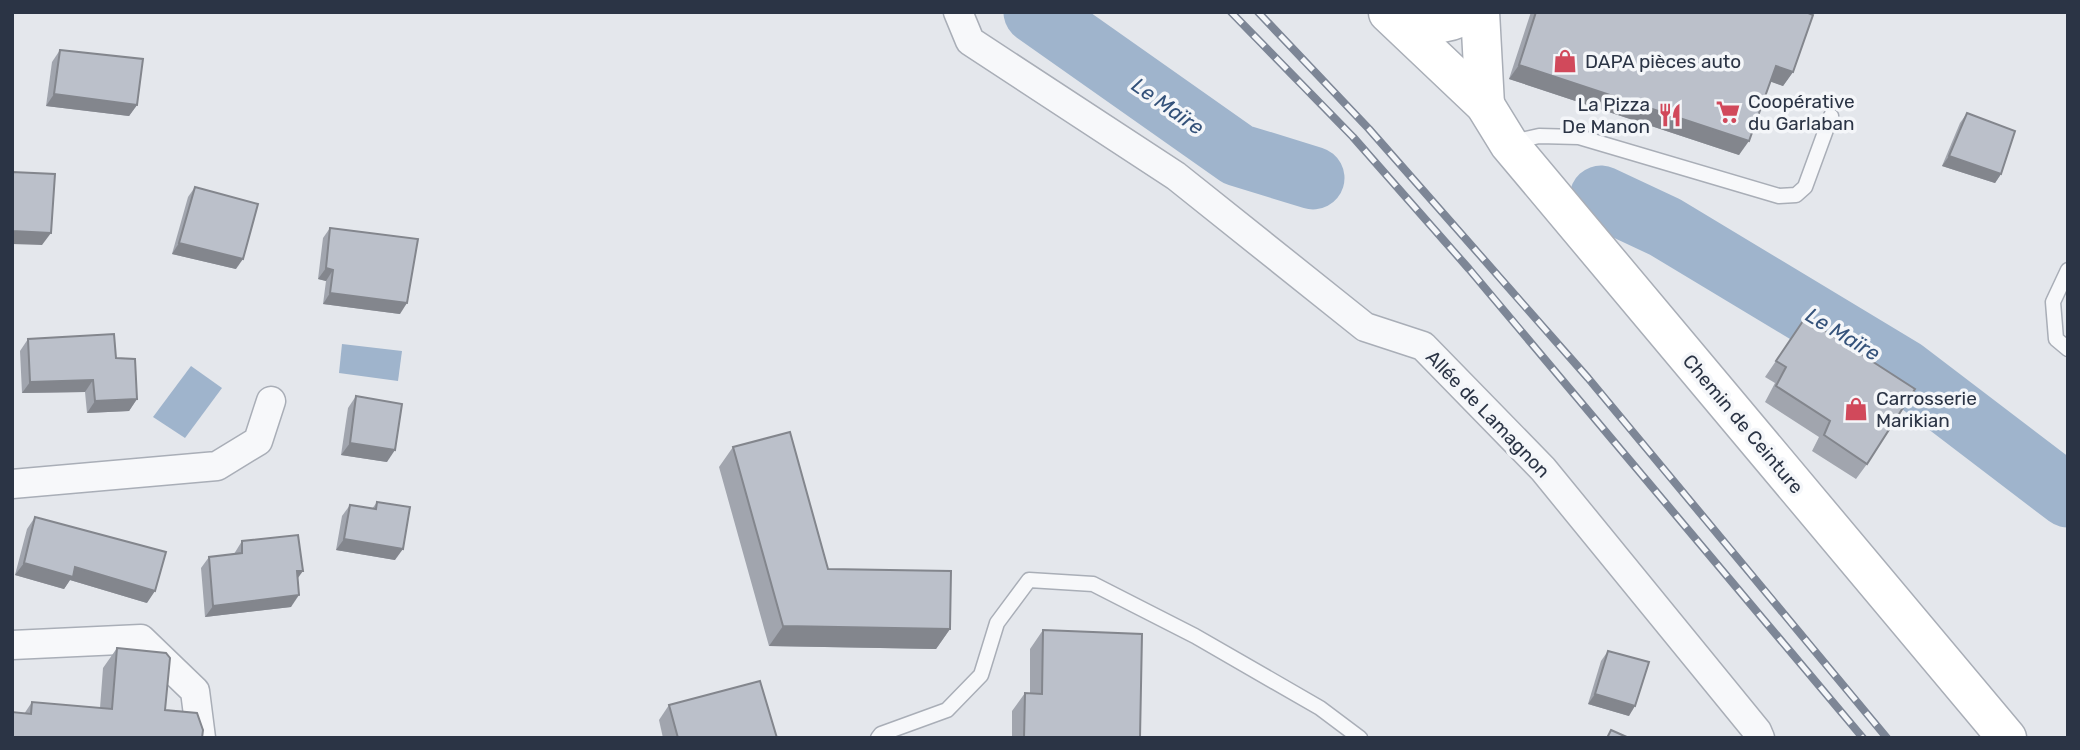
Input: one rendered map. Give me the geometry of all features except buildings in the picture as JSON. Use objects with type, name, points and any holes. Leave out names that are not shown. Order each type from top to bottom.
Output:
[{"type":"main road","points":[[1387,13],[1410,22],[1435,25],[1458,19],[1471,12]]},
{"type":"main road","name":"Chemin de Ceinture","points":[[1480,12],[1485,106]]},
{"type":"main road","name":"Chemin de Ceinture","points":[[1387,13],[1485,106],[1508,144],[2007,738]]},
{"type":"street","name":"Allée de Lamagnon","points":[[958,12],[970,41],[1175,176],[1365,327],[1423,346],[1543,468],[1757,730],[1760,738]]},
{"type":"street","points":[[12,484],[217,466],[258,441],[271,401]]},
{"type":"street","points":[[12,645],[141,639],[195,691],[201,738]]},
{"type":"lane","points":[[1508,144],[1539,136],[1579,137],[1779,196],[1796,195],[1805,187],[1831,116]]},
{"type":"lane","points":[[2068,270],[2053,302],[2056,339],[2068,349]]},
{"type":"lane","points":[[878,738],[881,734],[947,710],[981,675],[997,623],[1029,580],[1093,584],[1195,636],[1320,708],[1360,738]]},
{"type":"water","points":[[342,344],[402,351],[398,381],[339,373]]},
{"type":"water","points":[[191,366],[222,388],[185,438],[153,417]]},
{"type":"waterway","name":"Le Maïre","points":[[1035,12],[1238,155],[1313,178]]},
{"type":"waterway","name":"Le Maïre","points":[[1601,197],[1665,227],[1904,371],[2068,496]]},
{"type":"railway","points":[[1231,12],[1353,137],[1469,269],[1863,738]]},
{"type":"railway","points":[[1258,12],[1369,129],[1588,378],[1887,738]]},
{"type":"place","name":"DAPA pièces auto","points":[[1565,61]]},
{"type":"place","name":"Coopérative du Garlaban","points":[[1728,112]]},
{"type":"place","name":"La Pizza De Manon","points":[[1670,115]]},
{"type":"place","name":"Carrosserie Marikian","points":[[1856,409]]}]
